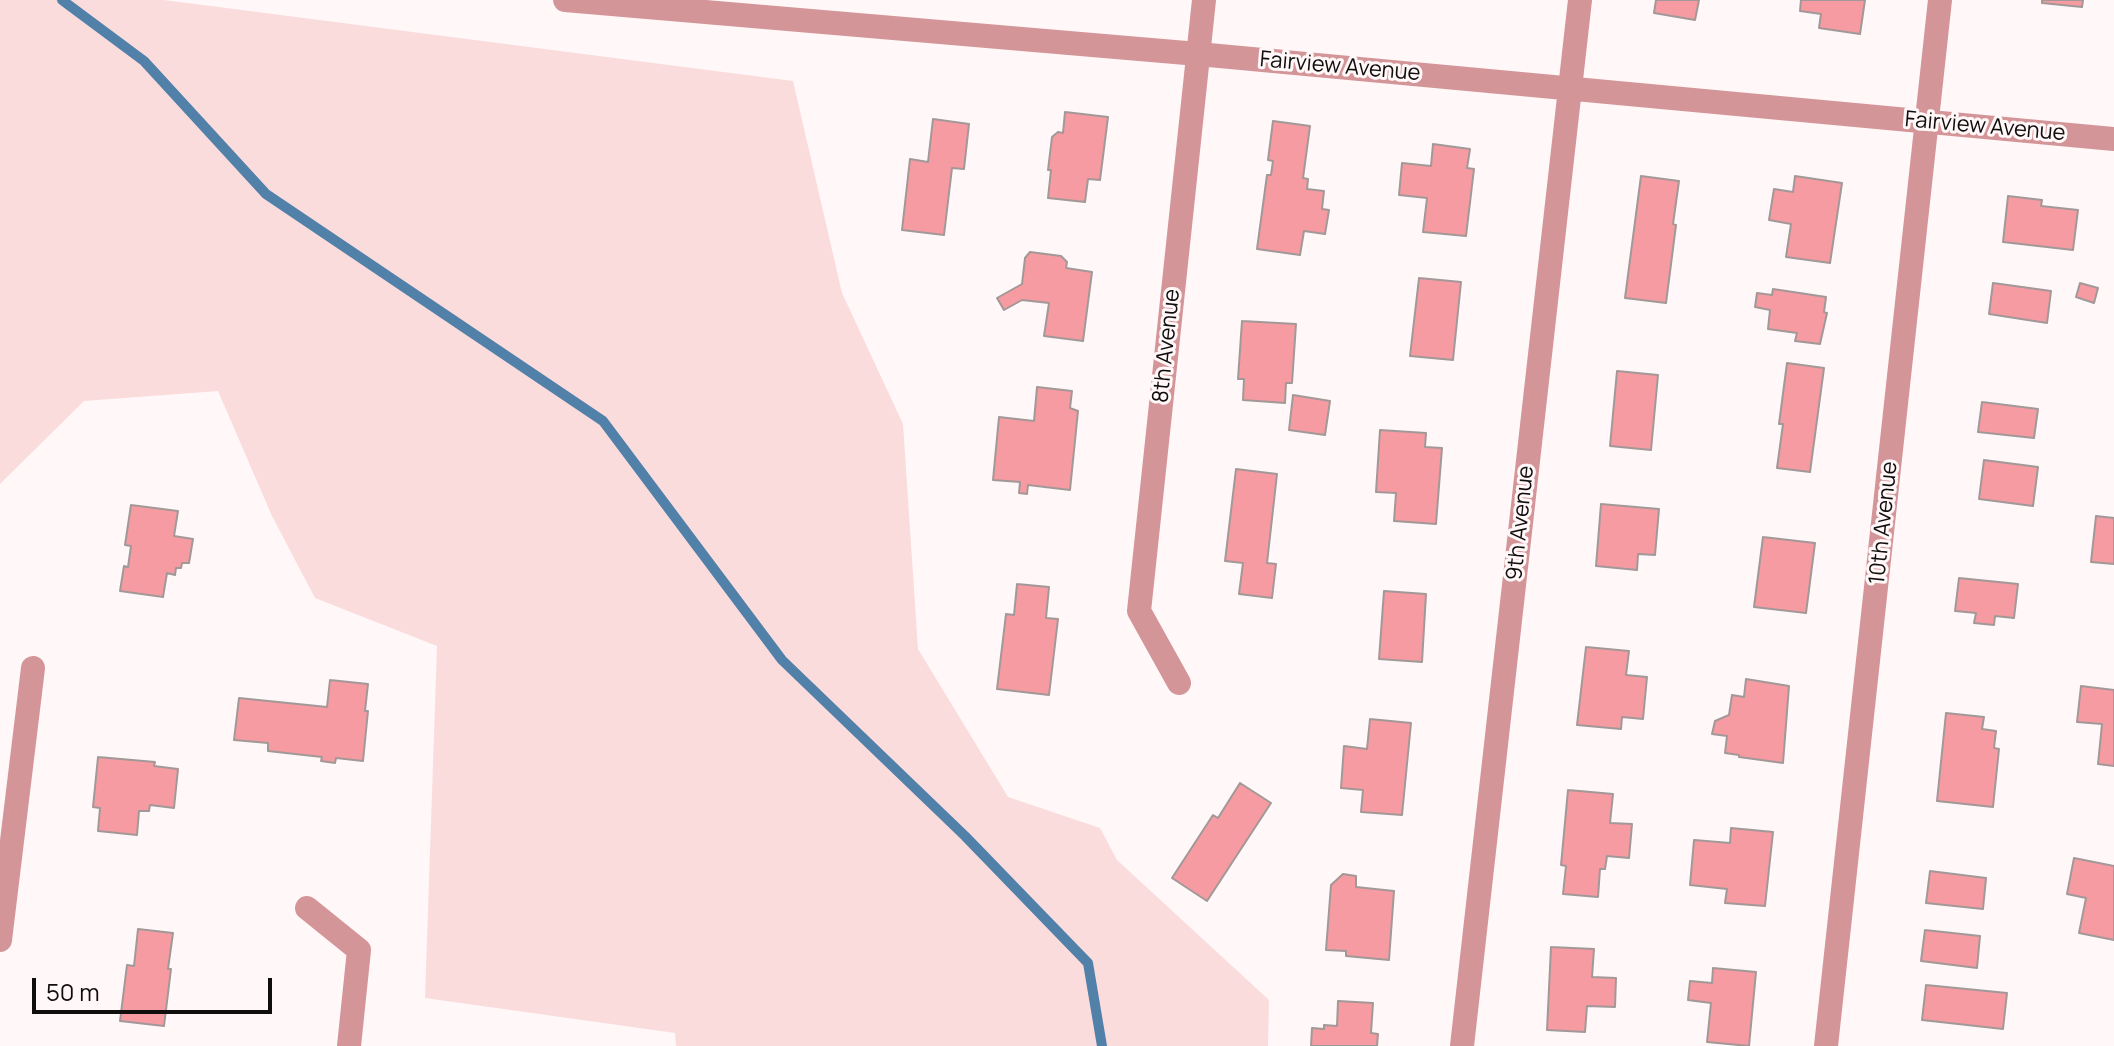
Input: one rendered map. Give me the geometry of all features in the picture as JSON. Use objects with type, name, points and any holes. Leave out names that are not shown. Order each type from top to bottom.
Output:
[{"type":"street","name":"Fairview Avenue","points":[[565,0],[834,11],[1198,54],[2114,139]]},
{"type":"street","name":"8th Avenue","points":[[1179,683],[1139,611],[1204,0]]},
{"type":"street","name":"9th Avenue","points":[[1462,1046],[1580,0]]},
{"type":"street","name":"10th Avenue","points":[[1826,1046],[1940,0]]},
{"type":"street","points":[[0,940],[33,668]]},
{"type":"street","points":[[307,908],[359,950],[349,1046]]},
{"type":"shaded area","points":[[0,0],[164,0],[793,81],[842,293],[903,424],[918,649],[1008,797],[1100,828],[1117,860],[1269,1000],[1268,1046],[676,1046],[675,1033],[425,998],[437,646],[315,598],[272,516],[218,391],[84,401],[0,484]]},
{"type":"building","points":[[1656,0],[1699,0],[1695,20],[1654,13]]},
{"type":"building","points":[[1801,0],[1865,0],[1860,34],[1819,28],[1821,14],[1800,11]]},
{"type":"building","points":[[2042,0],[2083,0],[2082,7],[2042,3]]},
{"type":"building","points":[[1065,112],[1108,117],[1100,180],[1088,179],[1085,202],[1048,198],[1052,137],[1058,132],[1063,133]]},
{"type":"building","points":[[933,119],[969,124],[964,169],[952,168],[944,235],[902,230],[910,159],[928,162]]},
{"type":"building","points":[[1273,121],[1310,126],[1303,178],[1308,179],[1307,189],[1324,191],[1322,209],[1329,210],[1325,234],[1304,231],[1300,255],[1257,249],[1267,175],[1271,175],[1273,161],[1268,160]]},
{"type":"building","points":[[1433,144],[1470,149],[1467,168],[1474,169],[1466,236],[1423,232],[1427,198],[1399,195],[1402,163],[1431,166]]},
{"type":"building","points":[[1641,176],[1679,181],[1666,303],[1625,298]]},
{"type":"building","points":[[1795,176],[1842,183],[1830,263],[1786,257],[1791,224],[1769,220],[1774,189],[1793,192]]},
{"type":"building","points":[[2008,196],[2042,200],[2041,206],[2078,210],[2073,250],[2003,242]]},
{"type":"building","points":[[1030,252],[1061,256],[1067,262],[1066,268],[1092,272],[1083,341],[1044,336],[1049,303],[1022,300],[1004,310],[997,298],[1022,284],[1025,258]]},
{"type":"building","points":[[1419,278],[1461,282],[1453,360],[1410,356]]},
{"type":"building","points":[[1993,283],[2051,291],[2047,323],[1989,314]]},
{"type":"building","points":[[2080,283],[2098,288],[2094,303],[2076,297]]},
{"type":"building","points":[[1773,289],[1826,297],[1824,312],[1827,313],[1820,344],[1795,341],[1797,333],[1768,329],[1770,310],[1755,307],[1757,293],[1772,295]]},
{"type":"building","points":[[1242,321],[1296,324],[1292,383],[1286,383],[1285,403],[1243,400],[1244,379],[1238,379]]},
{"type":"building","points":[[1787,363],[1824,368],[1810,472],[1777,468]]},
{"type":"building","points":[[1617,371],[1658,375],[1651,450],[1610,446]]},
{"type":"building","points":[[1037,387],[1072,391],[1070,408],[1078,411],[1070,490],[1028,485],[1027,494],[1019,493],[1020,482],[993,480],[999,417],[1034,421]]},
{"type":"building","points":[[1293,395],[1330,401],[1325,435],[1289,430]]},
{"type":"building","points":[[1982,402],[2038,409],[2034,438],[1978,432]]},
{"type":"building","points":[[1380,430],[1426,433],[1425,447],[1442,448],[1436,524],[1394,521],[1396,493],[1376,492]]},
{"type":"building","points":[[1984,460],[2038,467],[2033,506],[1979,499]]},
{"type":"building","points":[[1236,469],[1277,474],[1267,563],[1276,564],[1272,598],[1239,594],[1243,563],[1225,561]]},
{"type":"building","points":[[1601,504],[1659,509],[1655,555],[1638,554],[1637,570],[1596,566]]},
{"type":"building","points":[[131,505],[178,511],[174,536],[193,539],[189,563],[182,563],[181,568],[176,568],[175,575],[167,573],[163,597],[120,591],[131,546],[125,545]]},
{"type":"building","points":[[2096,516],[2114,518],[2114,564],[2091,562]]},
{"type":"building","points":[[1763,537],[1815,543],[1806,613],[1754,607]]},
{"type":"building","points":[[1959,578],[2018,584],[2014,618],[1995,616],[1994,625],[1974,623],[1976,613],[1955,611]]},
{"type":"building","points":[[1017,584],[1049,587],[1046,618],[1058,619],[1049,695],[997,689],[1006,614],[1014,615]]},
{"type":"building","points":[[1384,591],[1426,594],[1422,662],[1379,659]]},
{"type":"building","points":[[1586,647],[1629,651],[1626,675],[1647,677],[1643,719],[1622,717],[1621,729],[1577,725]]},
{"type":"building","points":[[1746,679],[1789,686],[1783,763],[1725,753],[1727,736],[1712,734],[1715,721],[1729,715],[1732,695],[1744,697]]},
{"type":"building","points":[[330,680],[368,684],[363,761],[336,758],[335,763],[321,761],[322,757],[268,751],[268,743],[234,740],[239,698],[327,707]]},
{"type":"building","points":[[2081,686],[2114,690],[2114,766],[2098,764],[2102,724],[2077,722]]},
{"type":"building","points":[[1946,713],[1984,717],[1982,729],[1996,731],[1994,748],[1999,749],[1993,807],[1937,801]]},
{"type":"building","points":[[1370,719],[1411,723],[1402,815],[1361,812],[1363,790],[1341,788],[1344,746],[1367,749]]},
{"type":"building","points":[[98,757],[155,762],[154,766],[178,769],[174,808],[150,805],[149,811],[139,811],[137,835],[98,831],[100,808],[93,807]]},
{"type":"building","points":[[1240,783],[1271,803],[1207,901],[1172,878],[1213,815],[1218,818]]},
{"type":"building","points":[[1568,790],[1613,794],[1610,823],[1632,824],[1629,858],[1607,856],[1605,869],[1600,869],[1598,897],[1563,894],[1566,866],[1561,865]]},
{"type":"building","points":[[1731,828],[1773,832],[1765,906],[1725,903],[1727,889],[1690,885],[1694,840],[1730,843]]},
{"type":"building","points":[[2074,858],[2114,866],[2114,940],[2079,933],[2086,898],[2067,894]]},
{"type":"building","points":[[1930,871],[1986,878],[1983,909],[1926,903]]},
{"type":"building","points":[[1343,874],[1356,876],[1356,887],[1394,891],[1389,960],[1346,956],[1346,951],[1326,950],[1331,885]]},
{"type":"building","points":[[138,929],[173,933],[164,1026],[120,1021],[127,965],[134,966]]},
{"type":"building","points":[[1925,930],[1980,936],[1977,968],[1921,961]]},
{"type":"building","points":[[1551,947],[1594,949],[1592,977],[1616,978],[1615,1007],[1587,1006],[1585,1032],[1547,1030]]},
{"type":"building","points":[[1713,968],[1756,972],[1749,1046],[1707,1042],[1711,1003],[1688,1000],[1690,981],[1712,983]]},
{"type":"building","points":[[1926,985],[2007,993],[2003,1029],[1922,1020]]},
{"type":"building","points":[[1338,1001],[1373,1003],[1371,1033],[1378,1034],[1377,1046],[1311,1046],[1312,1028],[1337,1026]]},
{"type":"waterway","points":[[62,0],[144,61],[266,194],[603,421],[782,660],[965,836],[1088,963],[1102,1046]]}]
